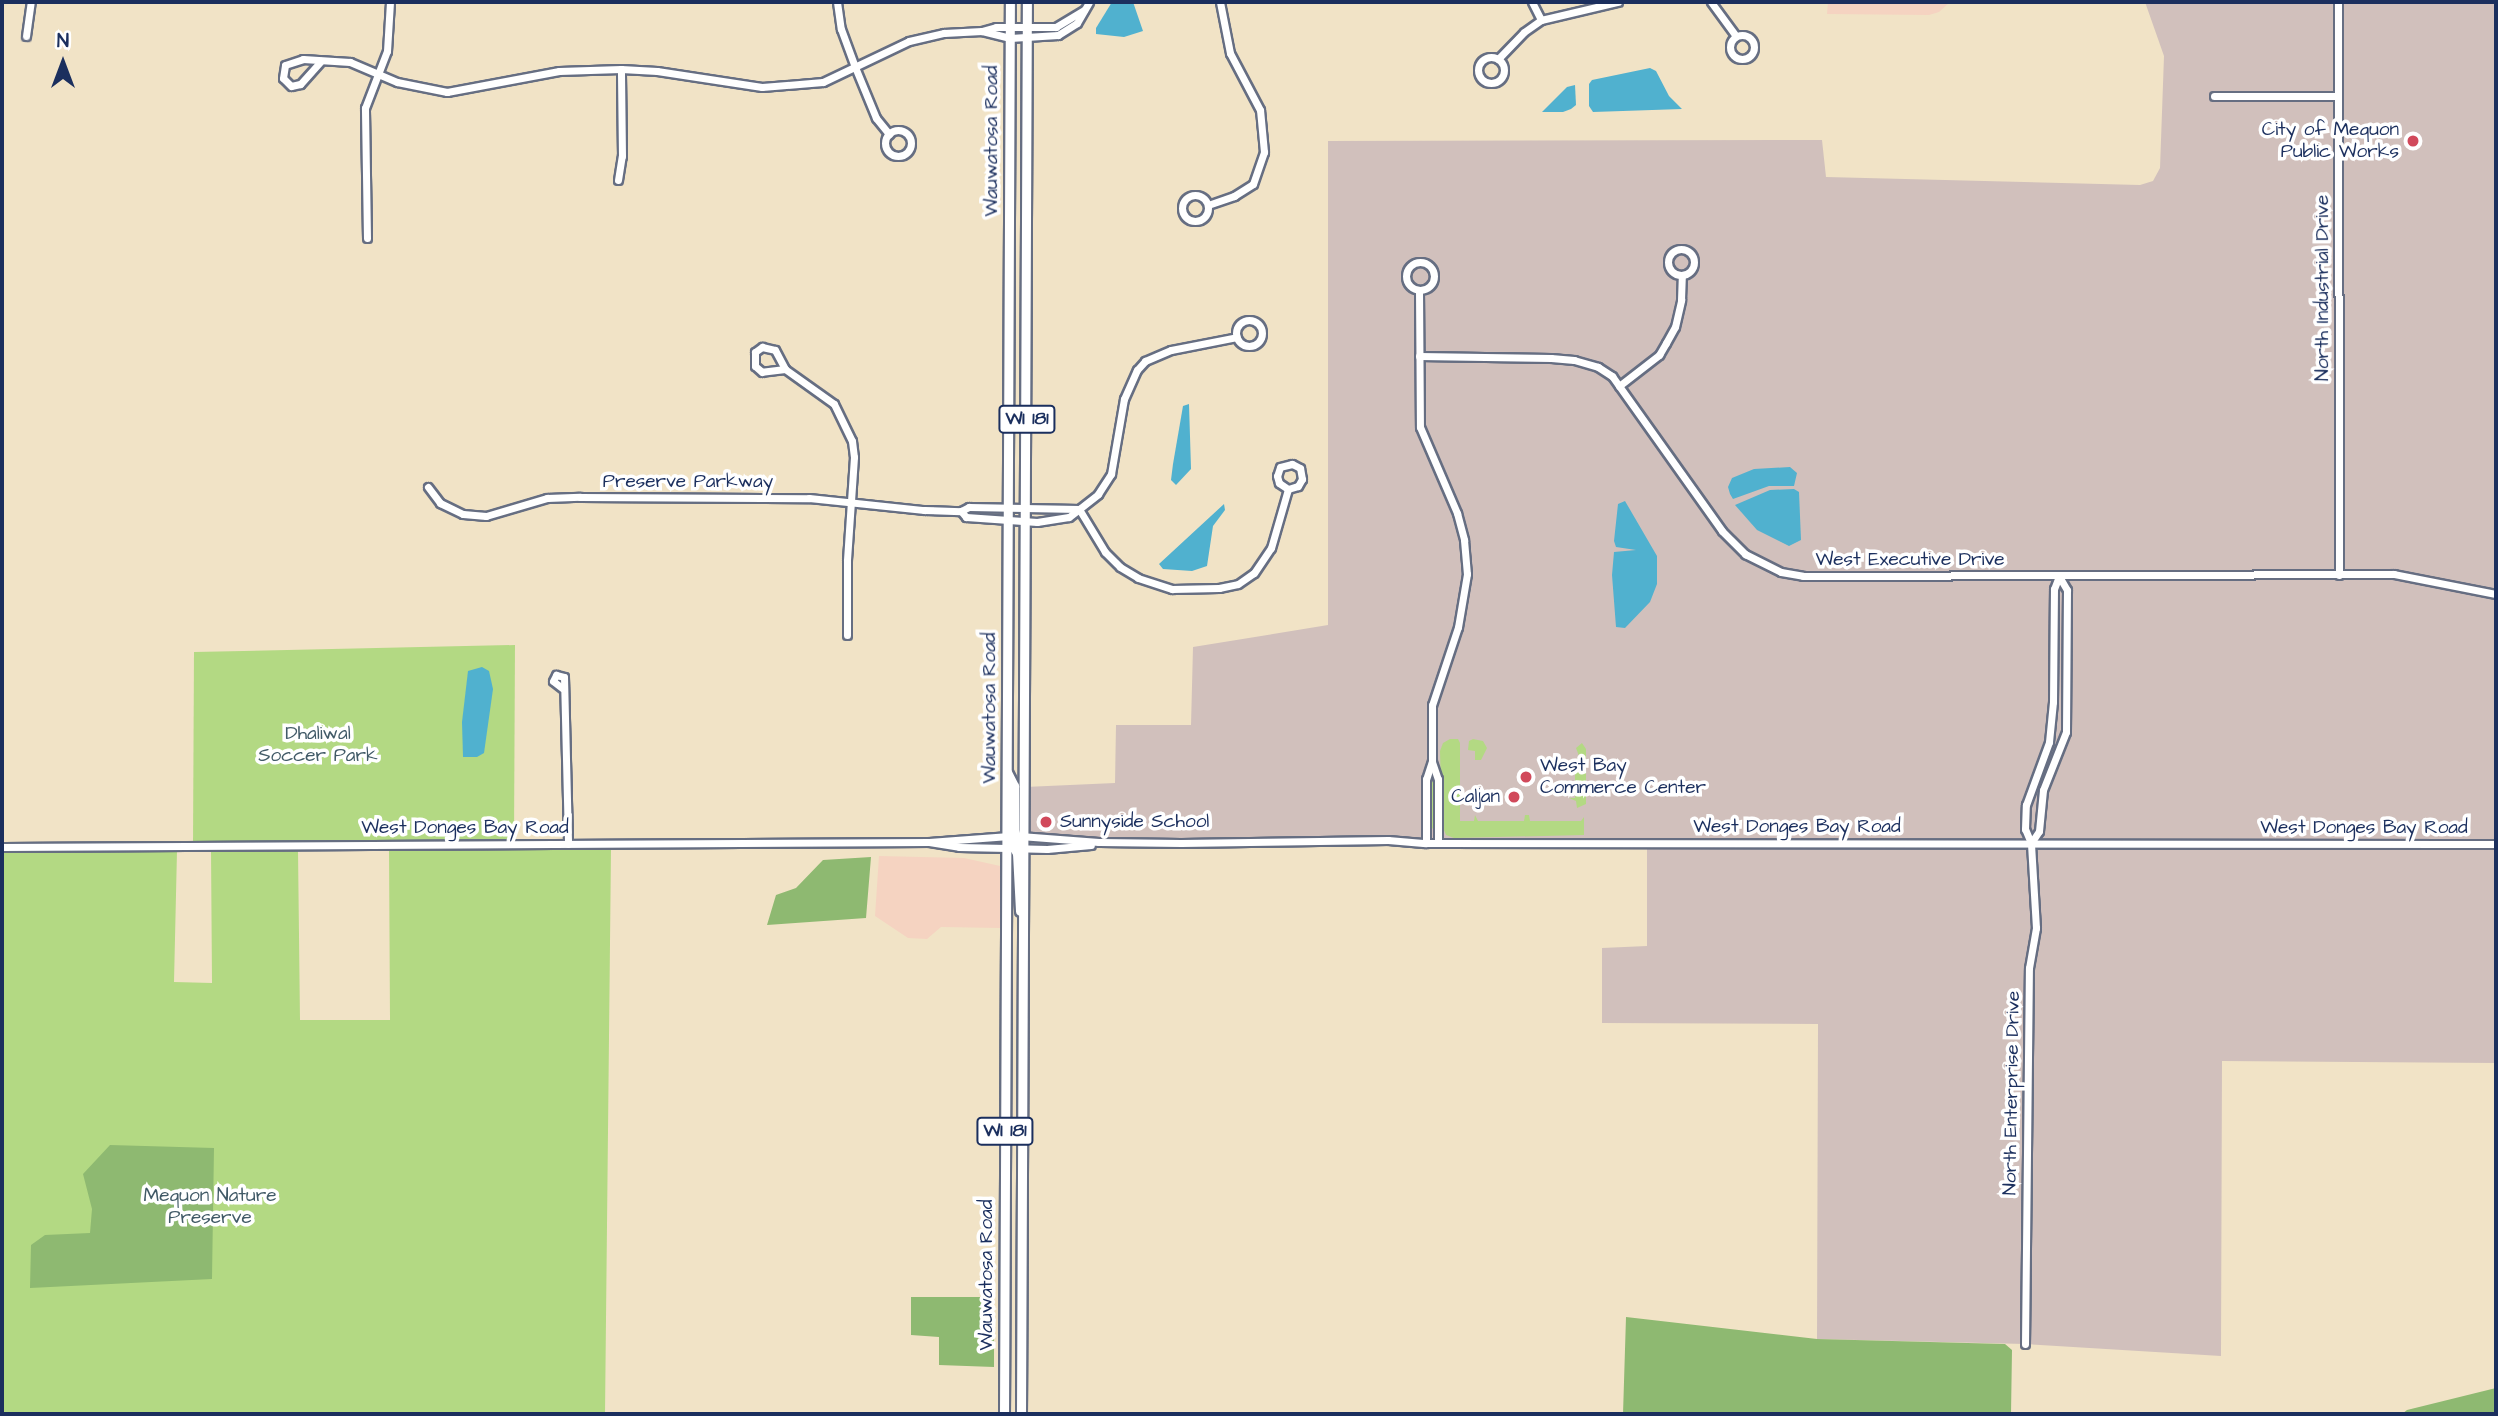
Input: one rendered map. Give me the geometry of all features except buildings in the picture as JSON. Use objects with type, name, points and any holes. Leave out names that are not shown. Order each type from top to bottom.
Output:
[{"type":"main road","name":"Wauwatosa Road","points":[[1010,2],[1007,772],[1015,836]]},
{"type":"main road","name":"Wauwatosa Road","points":[[1004,1414],[1015,836],[1026,520],[1027,2]]},
{"type":"main road","points":[[1015,836],[1015,848]]},
{"type":"main road","name":"Wauwatosa Road","points":[[1015,848],[1024,923],[1021,1414]]},
{"type":"street","points":[[26,36],[32,2]]},
{"type":"street","points":[[367,238],[365,108],[387,51],[390,2]]},
{"type":"street","points":[[837,2],[841,29],[855,68],[876,118],[889,134]]},
{"type":"street","points":[[982,31],[1010,38],[1027,33],[1066,32],[1077,23],[1090,2]]},
{"type":"street","points":[[1208,205],[1234,196],[1253,184],[1264,152],[1259,110],[1230,53],[1220,2]]},
{"type":"street","points":[[1532,2],[1541,20]]},
{"type":"street","points":[[1498,59],[1524,32],[1541,20],[1618,2]]},
{"type":"street","points":[[1711,2],[1736,36]]},
{"type":"street","name":"North Industrial Drive","points":[[2338,2],[2339,575]]},
{"type":"street","points":[[321,61],[300,84],[290,86],[283,78],[283,68],[288,62],[303,59],[350,62],[424,89],[447,92],[559,71],[621,69],[657,71],[762,87],[823,82],[909,41],[944,33],[1010,27],[1027,33]]},
{"type":"street","points":[[618,180],[622,156],[621,69]]},
{"type":"street","points":[[2214,96],[2338,96]]},
{"type":"street","points":[[1619,386],[1659,355],[1667,343],[1675,327],[1681,300],[1682,275]]},
{"type":"street","points":[[1419,290],[1420,426],[1457,513],[1467,562],[1465,602],[1433,705],[1432,761],[1426,779],[1426,843]]},
{"type":"street","points":[[1237,337],[1171,350],[1145,361],[1137,370],[1124,399],[1111,474],[1098,494],[1079,509],[1097,543],[1120,567],[1138,578],[1172,589],[1219,588],[1238,584],[1254,573],[1264,559],[1271,548],[1288,489]]},
{"type":"street","points":[[785,369],[762,372],[755,366],[755,352],[762,347],[775,350],[785,369],[834,404],[845,419],[854,457],[847,561],[848,635]]},
{"type":"street","name":"West Executive Drive","points":[[1419,356],[1574,360],[1598,367],[1612,376],[1722,531],[1745,554],[1762,565],[1803,576],[2394,574],[2496,594]]},
{"type":"street","name":"Preserve Parkway","points":[[428,487],[440,503],[463,514],[486,516],[547,498],[569,497],[809,498],[924,510],[961,511],[969,507],[1079,509]]},
{"type":"street","name":"Preserve Parkway","points":[[961,511],[966,517],[1060,520],[1079,509]]},
{"type":"street","name":"North Enterprise Drive","points":[[2025,1344],[2029,968],[2036,928],[2031,843],[2025,829],[2026,806],[2049,742],[2053,702],[2054,589],[2059,576]]},
{"type":"street","name":"North Enterprise Drive","points":[[2031,843],[2039,831],[2043,790],[2066,732],[2067,590],[2059,576]]},
{"type":"street","points":[[562,688],[566,712],[568,844]]},
{"type":"street","points":[[1432,761],[1438,779],[1438,843]]},
{"type":"street","name":"West Donges Bay Road","points":[[2,847],[929,842],[1015,836],[1098,842],[1388,840],[1426,843],[2496,844]]},
{"type":"street","name":"West Donges Bay Road","points":[[929,842],[1015,848],[1072,847],[1098,842]]},
{"type":"shaded area","points":[[1828,2],[1950,2],[1939,12],[1929,15],[1827,14]]},
{"type":"shaded area","points":[[2145,2],[2496,2],[2496,1063],[2222,1061],[2221,1356],[2025,1344],[1817,1339],[1818,1024],[1602,1023],[1602,948],[1647,946],[1647,844],[1099,842],[1024,849],[1025,787],[1115,783],[1116,725],[1191,725],[1193,647],[1328,625],[1328,141],[1822,140],[1826,177],[2140,185],[2153,181],[2160,168],[2164,56]]},
{"type":"shaded area","points":[[879,856],[964,858],[1000,866],[1000,928],[941,927],[927,939],[908,938],[875,916]]},
{"type":"green space","name":"Dhaliwal Soccer Park","points":[[515,645],[514,839],[193,843],[194,652]]},
{"type":"green space","points":[[1458,739],[1460,743],[1460,821],[1474,821],[1475,815],[1478,821],[1524,821],[1525,815],[1529,815],[1530,821],[1581,821],[1584,817],[1584,835],[1454,838],[1446,835],[1442,825],[1440,751],[1443,743]]},
{"type":"green space","points":[[1469,741],[1483,741],[1487,748],[1481,760],[1475,760],[1475,751],[1468,750]]},
{"type":"green space","points":[[1582,743],[1586,749],[1586,804],[1577,808],[1576,801],[1569,798],[1575,798],[1575,762],[1579,756],[1576,748]]},
{"type":"green space","points":[[1431,781],[1434,782],[1434,830],[1430,826]]},
{"type":"green space","name":"Mequon Nature Preserve","points":[[389,849],[611,849],[605,1414],[2,1414],[2,852],[177,851],[174,982],[212,983],[211,850],[298,850],[300,1020],[390,1020]]},
{"type":"green space","points":[[871,857],[866,918],[767,925],[776,895],[796,888],[823,860]]},
{"type":"green space","points":[[110,1145],[214,1148],[212,1279],[30,1288],[31,1245],[45,1235],[90,1233],[92,1209],[83,1174]]},
{"type":"green space","points":[[911,1297],[994,1297],[994,1367],[939,1365],[939,1337],[911,1335]]},
{"type":"green space","points":[[1626,1317],[1817,1339],[2005,1344],[2012,1350],[2011,1414],[1623,1414]]},
{"type":"green space","points":[[2496,1388],[2496,1414],[2402,1414],[2407,1410]]},
{"type":"water","points":[[1112,2],[1133,2],[1143,31],[1124,37],[1096,34],[1096,28]]},
{"type":"water","points":[[1650,68],[1656,71],[1669,96],[1682,109],[1593,112],[1589,106],[1589,84],[1592,80]]},
{"type":"water","points":[[1575,85],[1576,105],[1563,112],[1542,112],[1567,87]]},
{"type":"water","points":[[1189,404],[1191,469],[1176,485],[1171,480],[1173,464],[1183,406]]},
{"type":"water","points":[[1790,467],[1797,473],[1794,486],[1769,486],[1733,499],[1730,494],[1728,487],[1732,478],[1754,469]]},
{"type":"water","points":[[1794,489],[1799,492],[1801,540],[1789,546],[1757,530],[1735,505],[1770,490]]},
{"type":"water","points":[[1625,501],[1657,556],[1657,584],[1650,602],[1625,628],[1616,627],[1612,575],[1614,552],[1636,550],[1616,547],[1614,541],[1618,504]]},
{"type":"water","points":[[1224,504],[1225,510],[1213,526],[1207,566],[1192,571],[1163,569],[1159,564]]},
{"type":"water","points":[[482,667],[489,671],[493,689],[484,753],[477,757],[463,757],[462,722],[468,671]]},
{"type":"place","name":"City of Mequon Public Works","points":[[2413,141]]},
{"type":"place","name":"West Bay Commerce Center","points":[[1526,777]]},
{"type":"place","name":"Caljan","points":[[1514,797]]},
{"type":"place","name":"Sunnyside School","points":[[1046,822]]}]
